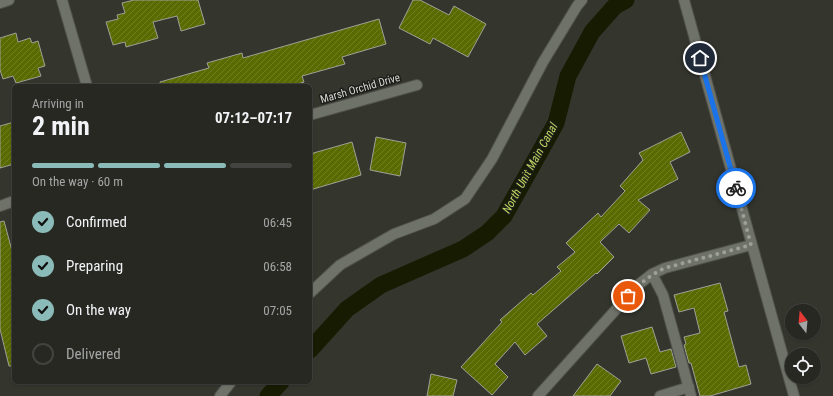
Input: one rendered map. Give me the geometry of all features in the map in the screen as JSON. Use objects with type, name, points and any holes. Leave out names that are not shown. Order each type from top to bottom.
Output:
[{"type":"street","points":[[0,3],[9,0]]},
{"type":"street","points":[[62,0],[86,84]]},
{"type":"street","points":[[312,291],[340,265],[394,234],[434,219],[465,198],[492,159],[543,62],[576,6],[582,0]]},
{"type":"street","points":[[685,3],[794,396]]},
{"type":"street","name":"Marsh Orchid Drive","points":[[312,114],[417,84]]},
{"type":"street","points":[[0,206],[12,202]]},
{"type":"street","points":[[538,396],[638,285],[652,274],[665,268],[751,245]]},
{"type":"street","points":[[652,274],[664,295],[690,392],[660,396]]},
{"type":"street","points":[[220,396],[229,384]]},
{"type":"building","points":[[134,0],[198,0],[205,24],[181,31],[177,16],[153,22],[158,38],[126,47],[125,42],[113,45],[106,22],[118,19],[117,15],[125,13],[122,3]]},
{"type":"building","points":[[413,0],[420,0],[449,15],[454,6],[486,24],[468,57],[433,38],[430,44],[399,28]]},
{"type":"building","points":[[379,19],[386,44],[342,57],[345,64],[302,76],[304,82],[298,84],[160,84],[160,82],[209,68],[207,63],[242,53],[243,58]]},
{"type":"building","points":[[16,33],[18,42],[30,38],[32,43],[38,41],[45,66],[38,68],[41,76],[16,83],[13,76],[3,79],[0,70],[0,38]]},
{"type":"building","points":[[12,123],[12,165],[0,168],[0,126]]},
{"type":"building","points":[[681,132],[690,152],[670,162],[678,179],[638,200],[650,210],[629,233],[619,224],[600,242],[614,257],[597,274],[596,273],[537,324],[547,336],[525,355],[515,342],[495,364],[508,377],[492,395],[461,367],[502,322],[500,320],[531,293],[533,295],[561,271],[557,267],[575,252],[566,243],[598,213],[601,217],[625,191],[620,186],[643,160],[639,153]]},
{"type":"building","points":[[376,137],[406,143],[400,176],[370,170]]},
{"type":"building","points":[[352,142],[361,175],[312,189],[312,153]]},
{"type":"building","points":[[4,221],[12,251],[12,366],[9,366],[0,329],[0,222]]},
{"type":"building","points":[[720,283],[728,311],[724,312],[739,367],[746,365],[751,384],[710,396],[700,396],[691,363],[689,363],[684,345],[686,344],[684,337],[700,333],[694,308],[679,312],[674,295]]},
{"type":"building","points":[[652,327],[660,352],[671,349],[676,367],[651,374],[646,358],[629,363],[621,336]]},
{"type":"building","points":[[597,364],[621,381],[610,396],[573,396]]},
{"type":"building","points":[[431,374],[457,380],[453,396],[427,396]]},
{"type":"waterway","name":"North Unit Main Canal","points":[[312,348],[347,309],[381,285],[463,249],[487,233],[504,216],[556,123],[568,76],[592,32],[615,6],[626,0]]},
{"type":"waterway","name":"North Unit Main Canal","points":[[268,396],[279,384]]},
{"type":"way so far","points":[[628,296],[638,285],[652,274],[665,268],[751,245],[736,188]]},
{"type":"route","points":[[700,58],[736,188]]}]
